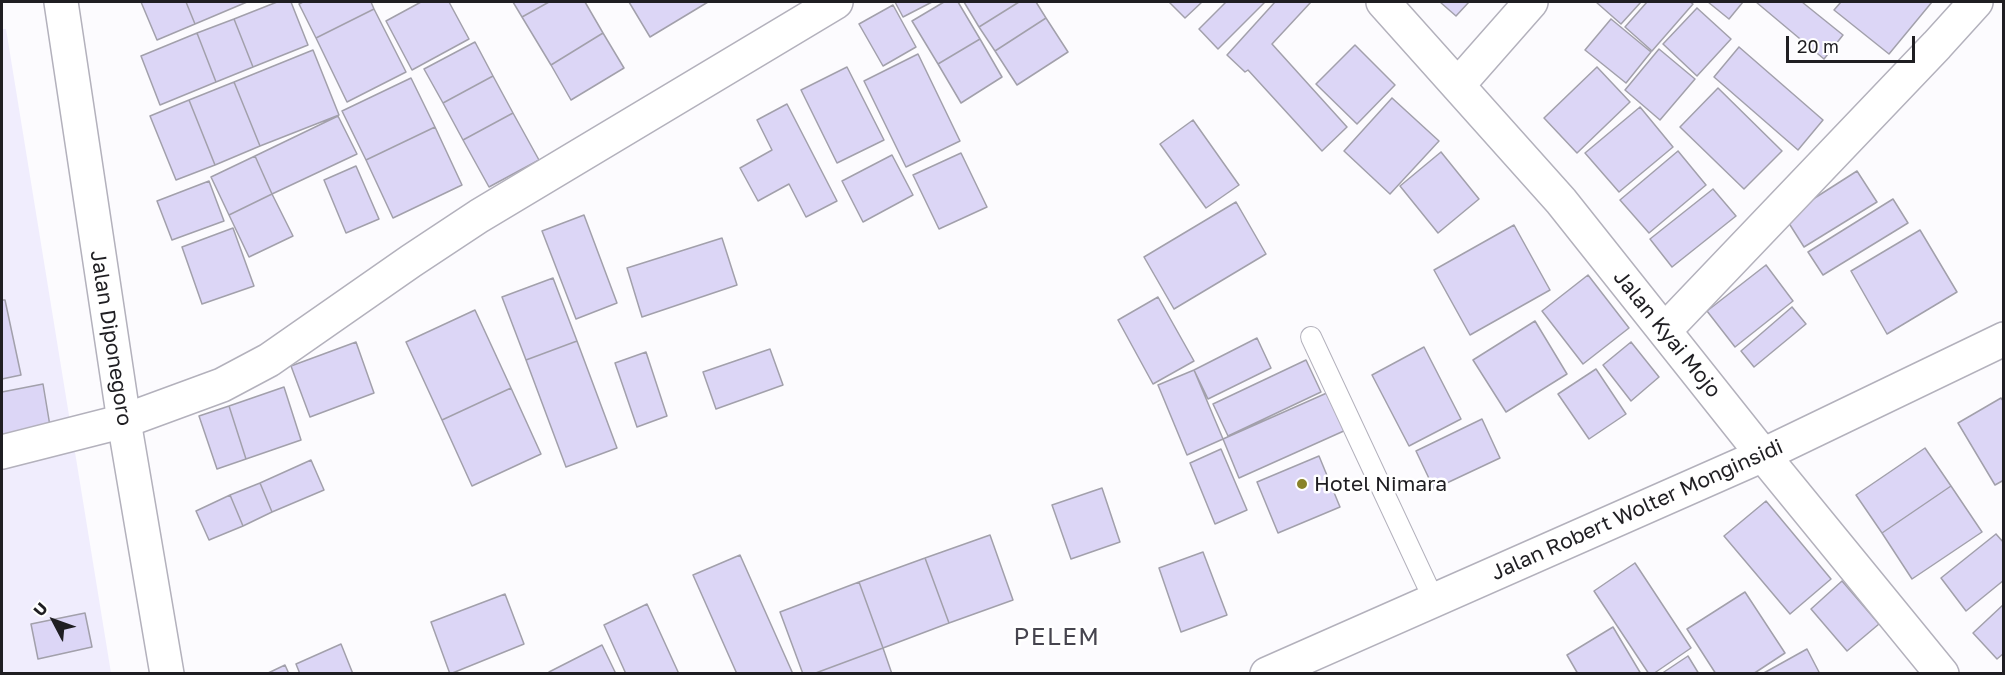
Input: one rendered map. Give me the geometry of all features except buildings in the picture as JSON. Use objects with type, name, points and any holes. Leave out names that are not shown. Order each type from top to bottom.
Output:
[{"type":"street","name":"Jalan Diponegoro","points":[[61,2],[124,421],[167,674]]},
{"type":"street","points":[[2,452],[124,421],[222,385],[269,360],[479,216],[836,2]]},
{"type":"street","name":"Jalan Kyai Mojo","points":[[1383,2],[1561,201],[1763,455],[1942,674]]},
{"type":"street","points":[[1458,85],[1531,2]]},
{"type":"street","points":[[1665,330],[1976,2]]},
{"type":"street","name":"Jalan Robert Wolter Monginsidi","points":[[1267,674],[1763,455],[2004,339]]},
{"type":"lane","points":[[1311,337],[1434,600]]},
{"type":"shaded area","points":[[2,29],[6,29],[111,673],[2,674]]},
{"type":"place","name":"Hotel Nimara","points":[[1302,484]]},
{"type":"district","name":"PELEM","points":[[1057,637]]}]
